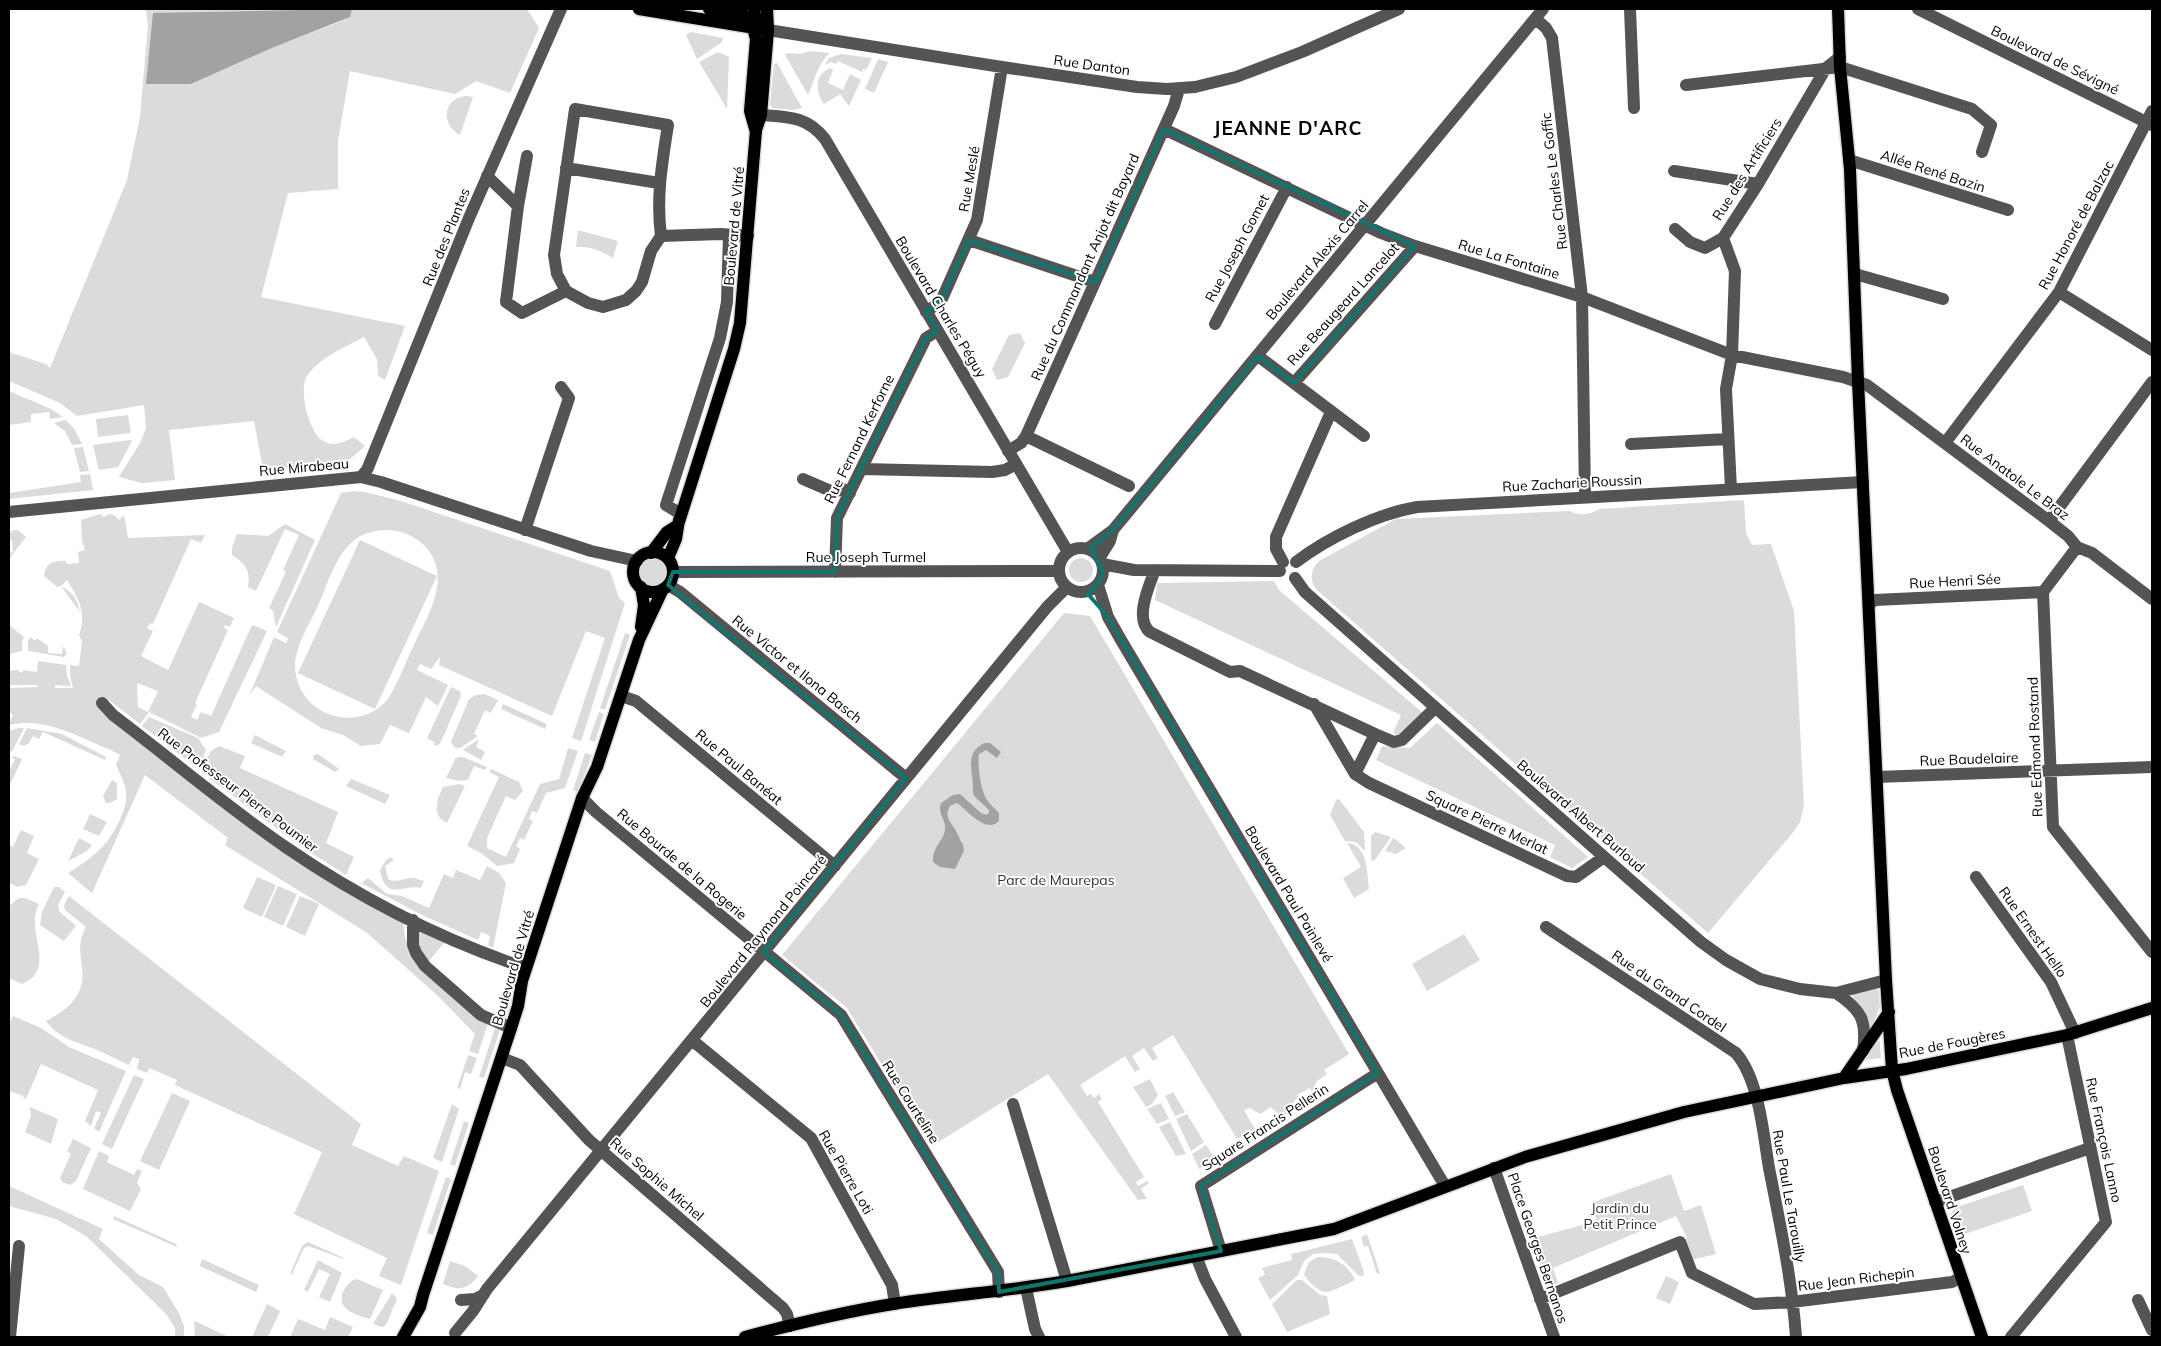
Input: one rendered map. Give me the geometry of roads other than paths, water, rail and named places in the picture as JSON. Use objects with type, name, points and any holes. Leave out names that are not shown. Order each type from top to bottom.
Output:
[{"type":"main road","points":[[639,9],[690,17],[754,18]]},
{"type":"main road","points":[[709,9],[768,20]]},
{"type":"main road","name":"Boulevard Volney","points":[[1838,9],[1840,62],[1850,160],[1858,380],[1886,980],[1892,1070],[1960,1278],[1982,1337]]},
{"type":"main road","name":"Boulevard de Vitré","points":[[754,18],[756,39],[750,110],[756,130]]},
{"type":"main road","name":"Boulevard de Vitré","points":[[668,558],[676,538],[680,519],[734,349],[740,323],[756,130],[761,115],[768,20]]},
{"type":"main road","points":[[651,553],[680,519]]},
{"type":"main road","points":[[635,565],[644,554],[661,554],[668,558],[673,572]]},
{"type":"main road","name":"Boulevard de Vitré","points":[[635,565],[636,582],[641,588],[644,604],[639,640]]},
{"type":"main road","name":"Boulevard de Vitré","points":[[402,1337],[420,1307],[512,1028],[526,968],[582,798],[597,767],[639,640],[673,572]]},
{"type":"main road","points":[[641,588],[651,591],[666,587]]},
{"type":"main road","name":"Rue de Fougères","points":[[745,1337],[838,1314],[895,1304],[1026,1288],[1334,1228],[1526,1157],[1684,1112],[1844,1078],[2071,1034],[2152,1008]]},
{"type":"main road","points":[[1844,1078],[1889,1012]]},
{"type":"main road","name":"Boulevard de Vitré","points":[[413,1337],[420,1315],[420,1307]]},
{"type":"street","name":"Rue des Plantes","points":[[361,477],[367,470],[487,176],[561,9]]},
{"type":"street","name":"Rue Danton","points":[[768,20],[1002,67],[1137,87],[1179,89],[1210,85],[1236,78],[1302,52],[1399,9]]},
{"type":"street","points":[[1630,9],[1634,108]]},
{"type":"street","name":"Boulevard de Sévigné","points":[[1918,9],[2150,119]]},
{"type":"street","name":"Boulevard Alexis Carrel","points":[[1087,548],[1113,530],[1540,14]]},
{"type":"street","name":"Rue Charles Le Goffic","points":[[1540,14],[1552,38],[1582,298],[1585,497]]},
{"type":"street","points":[[1686,85],[1826,68],[1840,62],[1972,109],[1991,125],[1982,152]]},
{"type":"street","name":"Rue Meslé","points":[[926,312],[941,301],[969,240],[980,209],[1002,67]]},
{"type":"street","name":"Rue des Artificiers","points":[[1731,490],[1726,389],[1732,356],[1735,271],[1723,238],[1758,184],[1826,68]]},
{"type":"street","name":"Rue du Commandant Anjot dit Bayard","points":[[1008,451],[1021,443],[1026,436],[1164,129],[1179,89]]},
{"type":"street","points":[[575,109],[668,125],[659,183],[658,214],[661,236],[651,251],[642,282],[626,300],[603,307],[588,303],[566,291],[557,274],[554,255],[575,109]]},
{"type":"street","name":"Boulevard Charles Péguy","points":[[761,115],[798,118],[815,128],[820,134],[1068,552]]},
{"type":"street","name":"Rue Honoré de Balzac","points":[[1945,443],[2058,292],[2150,119]]},
{"type":"street","name":"Rue La Fontaine","points":[[1164,129],[1365,225],[1415,246],[1582,298],[1732,356],[1858,380]]},
{"type":"street","points":[[527,156],[518,206],[506,302],[522,313],[566,291]]},
{"type":"street","name":"Allée René Bazin","points":[[1850,160],[2008,210]]},
{"type":"street","points":[[566,168],[659,183]]},
{"type":"street","points":[[1674,171],[1758,184]]},
{"type":"street","points":[[487,176],[518,206]]},
{"type":"street","name":"Rue Joseph Gomet","points":[[1214,324],[1287,187]]},
{"type":"street","points":[[1676,229],[1690,242],[1705,248],[1723,238]]},
{"type":"street","points":[[680,519],[666,505],[720,338],[727,302],[729,235]]},
{"type":"street","points":[[661,236],[748,236]]},
{"type":"street","points":[[969,240],[1095,282]]},
{"type":"street","name":"Rue Beaugeard Lancelot","points":[[1294,383],[1415,246]]},
{"type":"street","points":[[1855,274],[1943,299]]},
{"type":"street","points":[[2058,292],[2152,350]]},
{"type":"street","name":"Rue Fernand Kerforne","points":[[836,572],[837,518],[926,338],[937,331]]},
{"type":"street","points":[[1258,356],[1364,436]]},
{"type":"street","name":"Rue Anatole Le Braz","points":[[1858,380],[1871,387],[2049,520],[2068,536],[2077,547],[2092,553],[2152,599]]},
{"type":"street","points":[[2049,520],[2152,382]]},
{"type":"street","points":[[526,530],[569,398],[561,387]]},
{"type":"street","points":[[1134,570],[1100,581],[1085,592],[1075,591],[1067,587],[1061,579],[1059,571],[1060,562],[1068,552],[1077,548],[1087,548],[1101,561],[1134,570],[1281,566],[1289,560],[1296,562],[1300,568],[1295,578],[1286,578],[1281,566],[1276,549],[1276,537],[1331,412]]},
{"type":"street","points":[[1026,436],[1129,486]]},
{"type":"street","points":[[1630,444],[1728,439]]},
{"type":"street","points":[[862,469],[992,472],[1005,470],[1016,464]]},
{"type":"street","name":"Rue Mirabeau","points":[[9,512],[361,477],[377,480],[591,551],[604,559],[635,565]]},
{"type":"street","points":[[803,479],[833,492],[842,489],[850,493]]},
{"type":"street","name":"Rue Zacharie Roussin","points":[[1296,562],[1310,552],[1363,524],[1396,510],[1417,507],[1863,482]]},
{"type":"street","name":"Boulevard Alexis Carrel","points":[[1101,561],[1110,542],[1113,530]]},
{"type":"street","points":[[2043,592],[2077,547]]},
{"type":"street","points":[[1100,581],[1101,561]]},
{"type":"street","points":[[1155,570],[1144,610],[1143,621],[1147,630],[1230,672],[1240,671],[1394,742],[1402,740],[1435,708]]},
{"type":"street","name":"Rue Joseph Turmel","points":[[673,572],[1059,571]]},
{"type":"street","name":"Boulevard Albert Burloud","points":[[1295,578],[1305,592],[1435,708],[1701,942],[1726,960],[1760,979],[1800,989],[1836,993],[1886,980]]},
{"type":"street","name":"Boulevard Paul Painlevé","points":[[1100,581],[1108,617]]},
{"type":"street","name":"Rue Victor et Ilona Basch","points":[[666,587],[680,592],[906,778]]},
{"type":"street","name":"Boulevard Raymond Poincaré","points":[[455,1333],[483,1295],[693,1041],[906,778],[1047,607],[1067,587]]},
{"type":"street","name":"Boulevard Paul Painlevé","points":[[1085,592],[1108,617],[1445,1186]]},
{"type":"street","name":"Rue Henri Sée","points":[[1869,604],[1875,600],[2043,592]]},
{"type":"street","name":"Rue Edmond Rostand","points":[[2043,592],[2053,828],[2152,952]]},
{"type":"street","name":"Rue Paul Banéat","points":[[621,696],[636,701],[835,866]]},
{"type":"street","name":"Rue Professeur Pierre Poumier","points":[[102,703],[113,715],[287,848],[348,887],[472,948],[526,968]]},
{"type":"street","name":"Square Pierre Merlat","points":[[1314,704],[1355,774],[1369,783],[1567,876],[1576,877],[1604,857]]},
{"type":"street","points":[[1355,774],[1375,734]]},
{"type":"street","name":"Rue Baudelaire","points":[[1877,777],[2152,767]]},
{"type":"street","name":"Rue Bourde de la Rogerie","points":[[582,798],[596,812],[764,952]]},
{"type":"street","name":"Rue Ernest Hello","points":[[1976,877],[2051,982],[2071,1034]]},
{"type":"street","points":[[413,920],[413,945],[425,966],[481,1015],[512,1028]]},
{"type":"street","name":"Rue du Grand Cordel","points":[[1546,927],[1736,1052],[1745,1063],[1755,1096]]},
{"type":"street","name":"Rue Courteline","points":[[764,952],[841,1015],[998,1272],[999,1292]]},
{"type":"street","points":[[1836,993],[1848,1001],[1861,1015],[1865,1035],[1863,1051]]},
{"type":"street","name":"Rue François Lanno","points":[[2011,1337],[2106,1222],[2090,1148],[2071,1034]]},
{"type":"street","name":"Rue Pierre Loti","points":[[693,1041],[811,1138],[892,1285],[895,1304]]},
{"type":"street","name":"Rue Sophie Michel","points":[[502,1058],[520,1065],[601,1150],[783,1308],[787,1314],[790,1326]]},
{"type":"street","name":"Square Francis Pellerin","points":[[1221,1251],[1201,1186],[1378,1074]]},
{"type":"street","name":"Rue Paul Le Tarouilly","points":[[1755,1096],[1784,1243],[1796,1337]]},
{"type":"street","points":[[1013,1104],[1066,1281]]},
{"type":"street","points":[[1935,1202],[2090,1148]]},
{"type":"street","name":"Place Georges Bernanos","points":[[1494,1168],[1554,1337]]},
{"type":"street","name":"Rue Jean Richepin","points":[[1540,1299],[1680,1242],[1692,1273],[1754,1304],[1792,1302],[1952,1282],[1960,1278]]},
{"type":"street","points":[[10,1337],[19,1246]]},
{"type":"street","points":[[1196,1256],[1205,1279],[1236,1337]]},
{"type":"street","points":[[1026,1288],[1035,1329],[1039,1337]]},
{"type":"street","points":[[461,1300],[475,1300],[483,1295]]},
{"type":"street","points":[[2138,1300],[2152,1330]]},
{"type":"district","name":"JEANNE D'ARC","points":[[1288,128]]},
{"type":"park label","name":"Parc de Maurepas","points":[[1056,880]]},
{"type":"park label","name":"Jardin du Petit Prince","points":[[1620,1216]]}]
